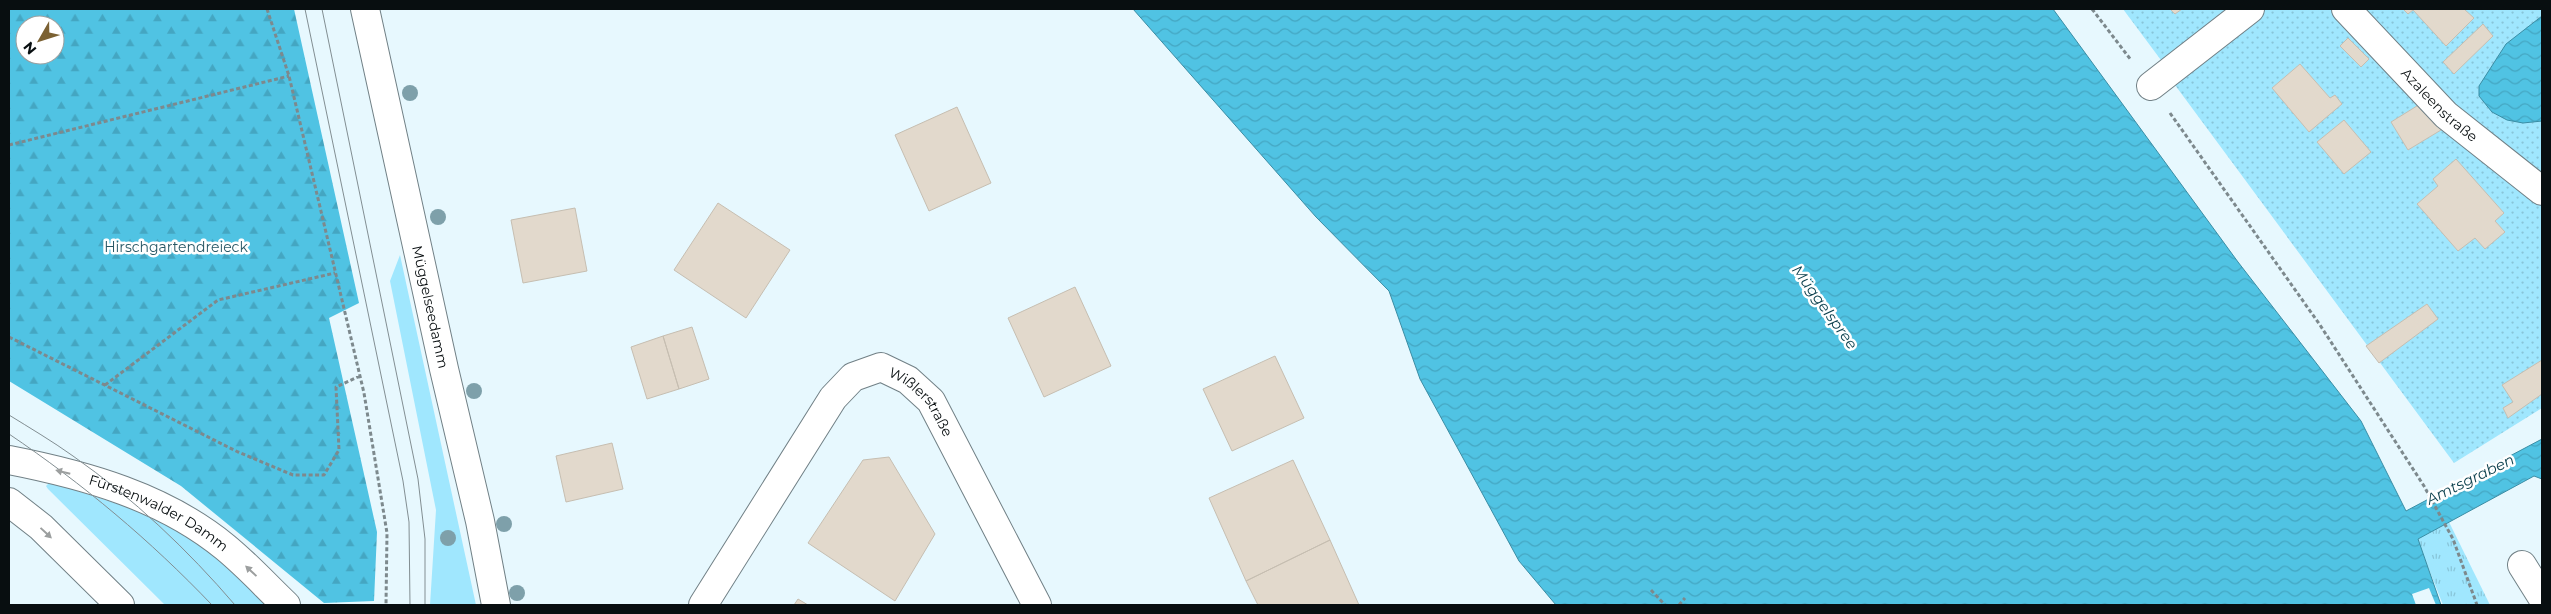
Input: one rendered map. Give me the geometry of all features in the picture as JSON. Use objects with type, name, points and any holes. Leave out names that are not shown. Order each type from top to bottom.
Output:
[{"type":"main road","name":"Müggelseedamm","points":[[365,9],[444,369],[480,521],[496,605]]},
{"type":"main road","points":[[2151,86],[2250,9]]},
{"type":"main road","name":"Azaleenstraße","points":[[2346,9],[2446,115],[2542,191]]},
{"type":"main road","name":"Wißlerstraße","points":[[702,605],[833,398],[853,377],[880,367],[908,380],[931,401],[1038,605]]},
{"type":"main road","name":"Fürstenwalder Damm","points":[[9,460],[88,478],[158,505],[200,528],[225,547],[286,605]]},
{"type":"main road","points":[[9,502],[41,527],[120,605]]},
{"type":"main road","points":[[2522,565],[2542,597]]},
{"type":"path","points":[[267,9],[289,76],[360,376],[387,533],[386,605]]},
{"type":"path","points":[[2092,9],[2151,86],[2320,325],[2427,492],[2453,539],[2477,605]]},
{"type":"path","points":[[9,145],[289,76]]},
{"type":"path","points":[[105,385],[218,300],[336,273]]},
{"type":"path","points":[[9,337],[238,452],[293,475],[324,474],[339,450],[336,388],[360,376]]},
{"type":"path","points":[[1651,590],[1666,605]]},
{"type":"path","points":[[1679,605],[1685,598]]},
{"type":"green space","name":"Hirschgartendreieck","points":[[9,9],[294,9],[359,303],[329,318],[377,532],[374,601],[324,603],[181,486],[9,381]]},
{"type":"green space","points":[[2123,9],[2542,9],[2542,408],[2454,463],[2175,85],[2178,83]]},
{"type":"green space","points":[[400,255],[476,605],[430,605],[436,510],[390,281]]},
{"type":"green space","points":[[50,482],[167,520],[233,569],[268,605],[165,605],[48,489],[46,486]]},
{"type":"green space","points":[[2449,522],[2490,605],[2443,605],[2417,539]]},
{"type":"water","points":[[1133,9],[2053,9],[2238,262],[2361,421],[2406,511],[2542,439],[2542,479],[2534,476],[2418,539],[2441,605],[1556,605],[1519,561],[1420,379],[1389,291],[1316,217]]},
{"type":"water","points":[[2542,16],[2542,121],[2523,123],[2507,120],[2492,112],[2479,96],[2479,86],[2506,44]]},
{"type":"pier","points":[[2429,588],[2436,605],[2416,605],[2412,594]]},
{"type":"building","points":[[2170,9],[2182,9],[2175,14]]},
{"type":"building","points":[[2403,9],[2464,9],[2474,18],[2446,46],[2413,10],[2408,14]]},
{"type":"building","points":[[2483,24],[2493,36],[2454,74],[2443,62]]},
{"type":"building","points":[[2348,38],[2369,59],[2361,67],[2340,46]]},
{"type":"building","points":[[2300,64],[2330,98],[2335,95],[2342,104],[2309,132],[2272,88]]},
{"type":"building","points":[[2425,101],[2446,127],[2408,150],[2391,122]]},
{"type":"building","points":[[957,107],[991,183],[929,211],[895,135]]},
{"type":"building","points":[[2344,120],[2371,152],[2344,174],[2317,142]]},
{"type":"building","points":[[2456,159],[2504,213],[2495,221],[2505,232],[2485,249],[2475,238],[2458,251],[2417,204],[2438,186],[2433,179]]},
{"type":"building","points":[[718,203],[790,250],[746,318],[674,270]]},
{"type":"building","points":[[575,208],[587,271],[523,283],[511,220]]},
{"type":"building","points":[[1075,287],[1111,366],[1044,397],[1008,318]]},
{"type":"building","points":[[2427,304],[2438,319],[2379,363],[2366,346]]},
{"type":"building","points":[[692,327],[709,379],[679,389],[663,336]]},
{"type":"building","points":[[663,336],[679,389],[647,399],[631,347]]},
{"type":"building","points":[[1275,356],[1304,418],[1232,451],[1203,389]]},
{"type":"building","points":[[2542,360],[2542,394],[2508,418],[2503,408],[2513,402],[2502,385]]},
{"type":"building","points":[[612,443],[623,489],[566,502],[556,456]]},
{"type":"building","points":[[889,457],[935,534],[895,601],[808,543],[863,460]]},
{"type":"building","points":[[1293,460],[1330,540],[1246,581],[1209,498]]},
{"type":"building","points":[[1330,540],[1359,605],[1258,605],[1246,581]]},
{"type":"building","points":[[798,599],[808,605],[794,605]]},
{"type":"tram line","points":[[305,9],[403,481],[409,522],[410,605]]},
{"type":"tram line","points":[[322,9],[418,479],[425,539],[425,605]]},
{"type":"tram line","points":[[9,415],[73,456],[117,489],[179,545],[235,605]]},
{"type":"tram line","points":[[9,434],[115,514],[165,558],[212,605]]},
{"type":"water label","name":"Müggelspree","points":[[1825,307]]},
{"type":"water label","name":"Amtsgraben","points":[[2470,479]]}]
